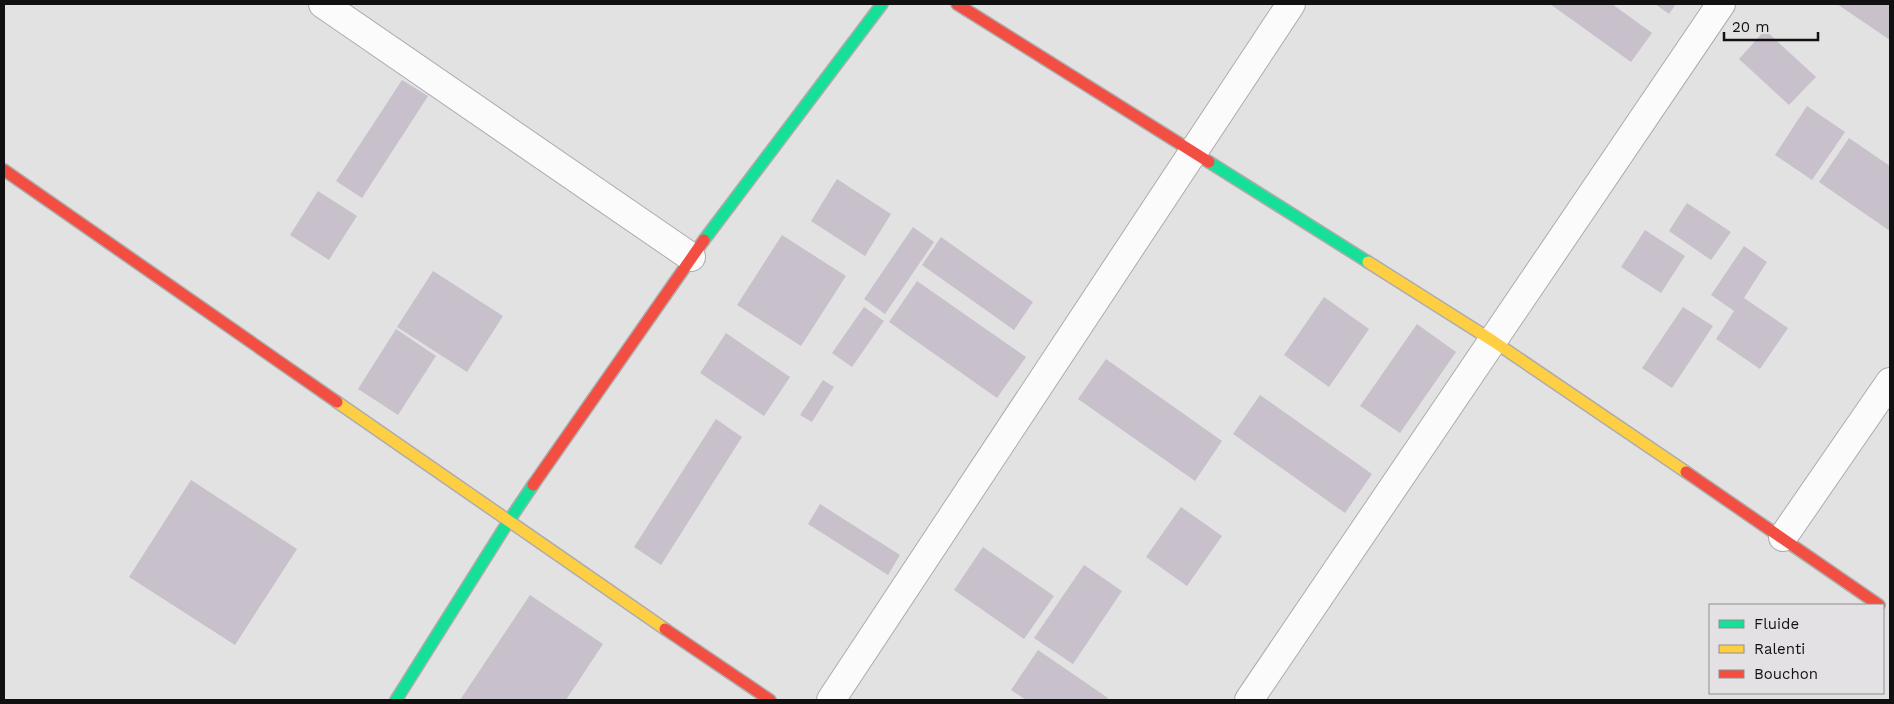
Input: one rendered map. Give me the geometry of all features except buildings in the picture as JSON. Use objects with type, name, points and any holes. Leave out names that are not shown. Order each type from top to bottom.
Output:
[{"type":"street","points":[[323,4],[692,257]]},
{"type":"street","points":[[396,700],[508,522],[692,257],[882,4]]},
{"type":"street","points":[[957,4],[1493,340],[1783,537],[1878,604]]},
{"type":"street","points":[[831,700],[1192,152],[1292,4]]},
{"type":"street","points":[[1250,700],[1721,4]]},
{"type":"street","points":[[4,170],[508,522],[770,700]]},
{"type":"street","points":[[1783,537],[1890,382]]},
{"type":"traffic: fast","points":[[704,240],[882,4]]},
{"type":"traffic: fast","points":[[1209,162],[1368,262]]},
{"type":"traffic: fast","points":[[396,700],[533,485]]},
{"type":"traffic: slow","points":[[1368,262],[1493,341],[1686,472]]},
{"type":"traffic: slow","points":[[337,402],[665,629]]},
{"type":"traffic: jam","points":[[957,4],[1209,162]]},
{"type":"traffic: jam","points":[[4,170],[337,402]]},
{"type":"traffic: jam","points":[[533,485],[704,240]]},
{"type":"traffic: jam","points":[[1686,472],[1878,604]]},
{"type":"traffic: jam","points":[[665,629],[770,700]]}]
